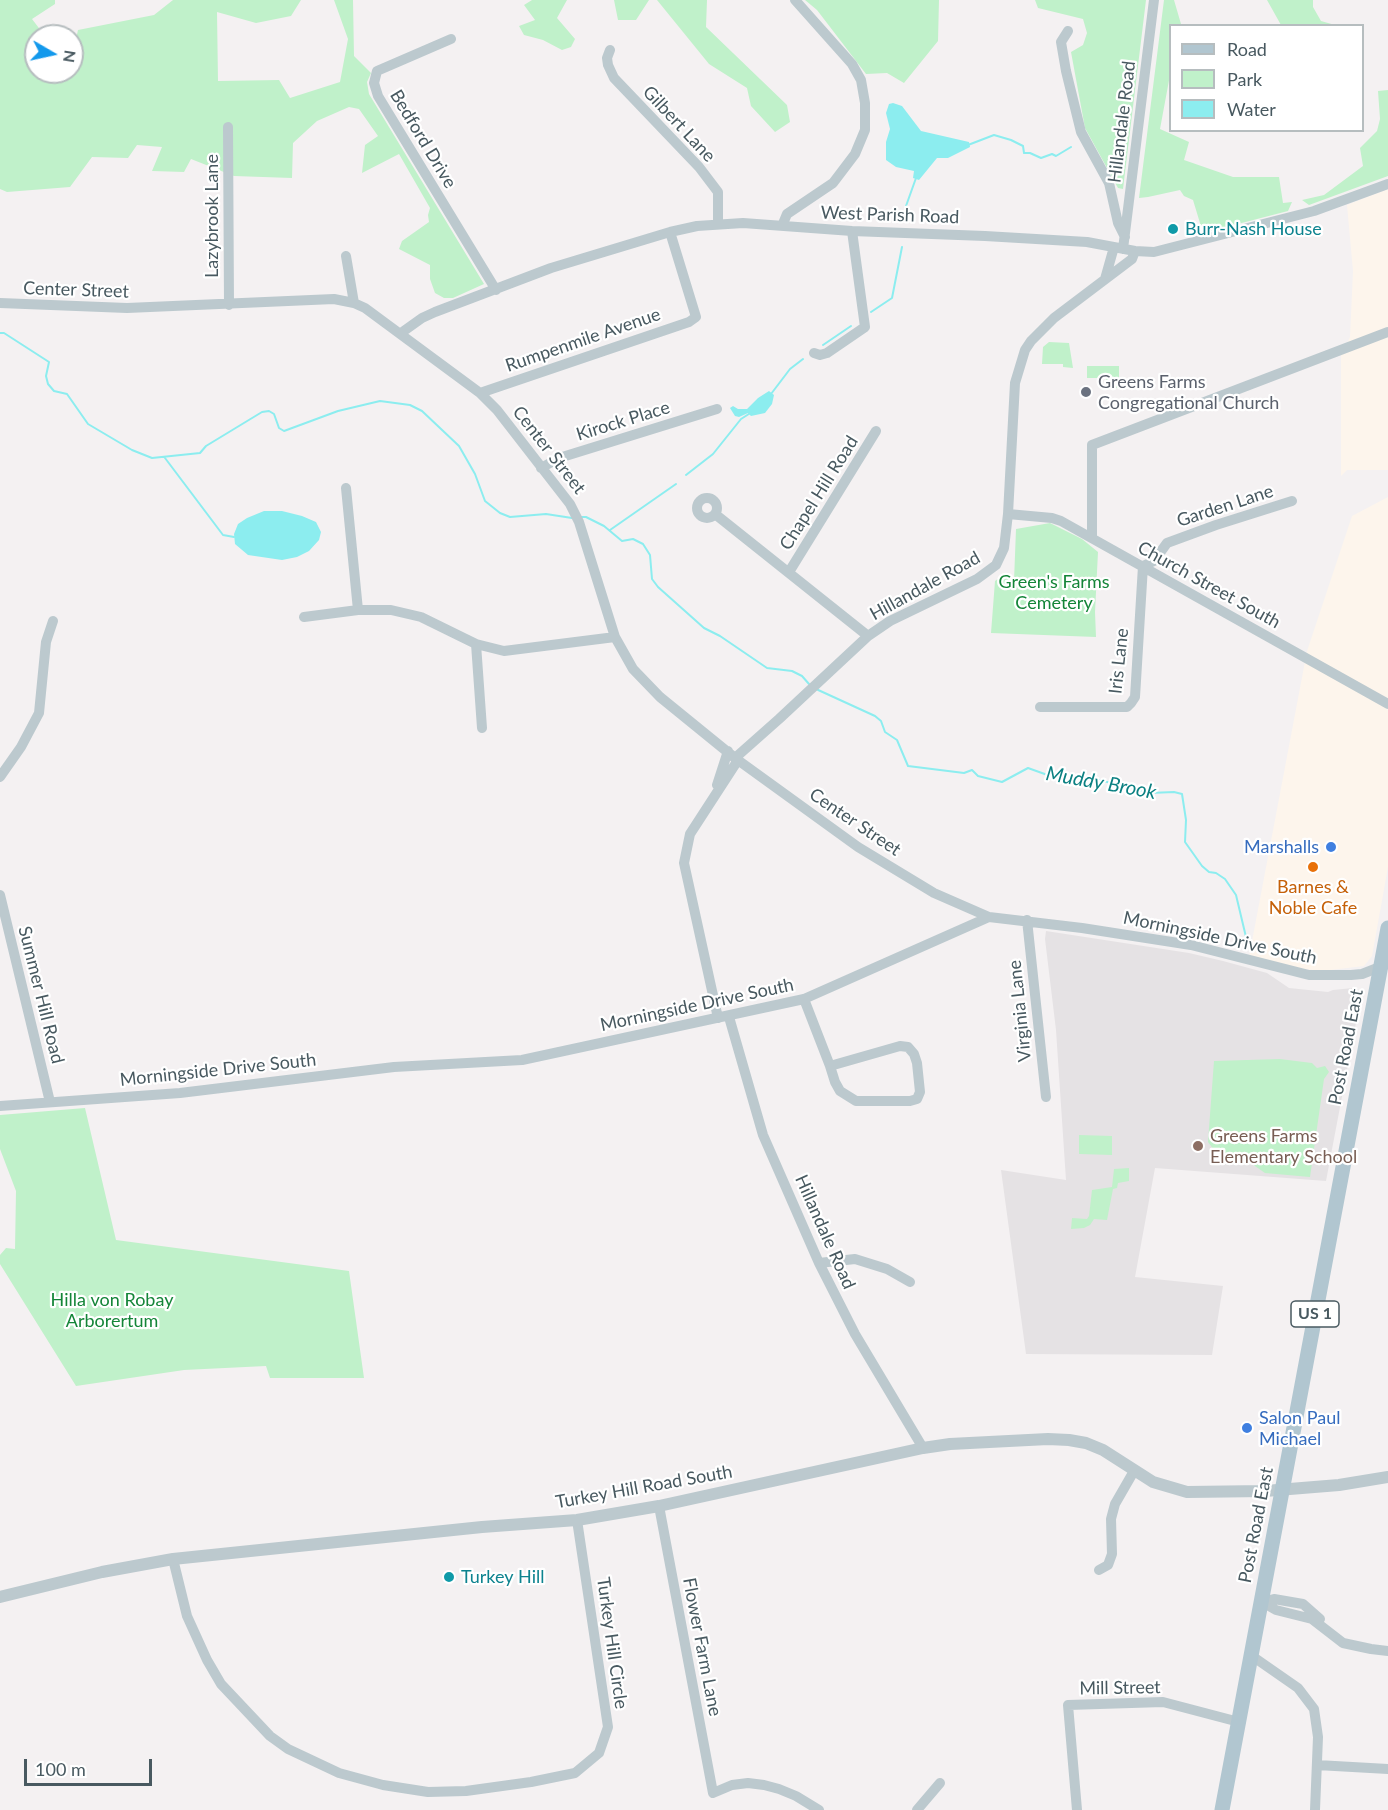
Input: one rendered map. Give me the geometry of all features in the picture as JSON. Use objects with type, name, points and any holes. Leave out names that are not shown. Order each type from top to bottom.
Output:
[{"type":"main road","name":"Post Road East","points":[[1222,1810],[1384,966],[1388,928]]},
{"type":"street","points":[[782,226],[787,214],[833,183],[855,154],[865,130],[865,103],[861,80],[852,64],[795,0]]},
{"type":"street","name":"Hillandale Road","points":[[1105,279],[1124,246],[1154,0]]},
{"type":"street","points":[[1068,31],[1061,42],[1066,71],[1082,132],[1109,183],[1124,246]]},
{"type":"street","name":"Bedford Drive","points":[[451,39],[377,70],[374,83],[378,96],[495,290]]},
{"type":"street","name":"Gilbert Lane","points":[[610,50],[607,58],[614,78],[699,167],[718,192],[718,223]]},
{"type":"street","name":"Lazybrook Lane","points":[[228,127],[229,305]]},
{"type":"street","name":"West Parish Road","points":[[401,333],[422,318],[580,258],[670,232],[718,223],[1086,242],[1154,252],[1315,211],[1388,184]]},
{"type":"street","points":[[814,353],[820,355],[827,353],[865,327],[852,231]]},
{"type":"street","name":"Rumpenmile Avenue","points":[[480,393],[688,322],[696,317],[670,232]]},
{"type":"street","name":"Hillandale Road","points":[[923,1448],[855,1334],[819,1263],[763,1135],[723,1017],[684,863],[690,834],[713,797],[734,756],[868,636],[890,621],[989,572],[1001,558],[1008,514],[1013,397],[1022,359],[1031,341],[1054,318],[1132,259],[1124,246]]},
{"type":"street","points":[[346,256],[354,303]]},
{"type":"street","name":"Center Street","points":[[0,303],[128,308],[334,299],[365,308],[480,393],[497,410],[541,468],[578,518],[615,637],[633,669],[660,697],[734,756],[858,848],[934,893],[989,917]]},
{"type":"street","points":[[1092,538],[1092,445],[1388,332]]},
{"type":"street","name":"Kirock Place","points":[[541,468],[559,458],[717,409]]},
{"type":"street","name":"Chapel Hill Road","points":[[789,572],[876,431]]},
{"type":"street","points":[[346,488],[358,610]]},
{"type":"street","name":"Garden Lane","points":[[1143,566],[1154,561],[1167,543],[1292,501]]},
{"type":"street","name":"Chapel Hill Road","points":[[715,514],[868,636]]},
{"type":"street","name":"Church Street South","points":[[1008,514],[1052,518],[1143,566],[1388,704]]},
{"type":"street","name":"Iris Lane","points":[[1040,707],[1126,707],[1131,703],[1135,697],[1143,566]]},
{"type":"street","points":[[304,617],[358,610],[391,610],[421,617],[476,644],[504,651],[615,637]]},
{"type":"street","points":[[0,777],[21,747],[39,713],[46,642],[53,621]]},
{"type":"street","points":[[476,644],[482,728]]},
{"type":"street","name":"Summer Hill Road","points":[[1,902],[50,1102]]},
{"type":"street","name":"Morningside Drive South","points":[[0,1106],[180,1093],[394,1067],[522,1060],[804,999],[989,917],[1027,920],[1191,945],[1309,975],[1362,974],[1384,966]]},
{"type":"street","name":"Virginia Lane","points":[[1027,920],[1046,1098]]},
{"type":"street","points":[[804,999],[835,1082],[840,1091],[856,1101],[910,1101],[917,1099],[920,1092],[917,1063],[908,1047],[900,1046],[830,1066]]},
{"type":"street","points":[[819,1263],[855,1259],[887,1269],[910,1282]]},
{"type":"street","name":"Turkey Hill Road South","points":[[0,1597],[102,1572],[173,1558],[482,1527],[577,1520],[659,1506],[923,1448],[1048,1439],[1069,1440],[1103,1450],[1161,1486],[1187,1492],[1247,1492],[1324,1486],[1388,1477]]},
{"type":"street","points":[[1099,1570],[1108,1565],[1113,1554],[1112,1519],[1115,1504],[1134,1471]]},
{"type":"street","name":"Flower Farm Lane","points":[[659,1506],[713,1793],[732,1785],[748,1783],[764,1785],[796,1796],[819,1810]]},
{"type":"street","name":"Turkey Hill Circle","points":[[173,1558],[188,1616],[207,1660],[221,1684],[270,1736],[288,1749],[339,1773],[383,1785],[428,1791],[466,1791],[575,1773],[599,1753],[608,1727],[577,1520]]},
{"type":"street","points":[[1262,1602],[1274,1599],[1303,1604],[1339,1636],[1353,1645],[1388,1651]]},
{"type":"street","points":[[1252,1656],[1293,1684],[1311,1703],[1318,1729],[1315,1810]]},
{"type":"street","name":"Mill Street","points":[[1077,1810],[1068,1705],[1163,1702],[1239,1722]]},
{"type":"street","points":[[1317,1765],[1388,1769]]},
{"type":"street","points":[[917,1810],[940,1783]]},
{"type":"shaded area","points":[[1388,189],[1388,470],[1347,470],[1341,476],[1341,356],[1350,337],[1353,271],[1347,205]]},
{"type":"shaded area","points":[[1388,497],[1388,867],[1372,956],[1364,966],[1322,971],[1295,968],[1249,957],[1307,651],[1352,516]]},
{"type":"shaded area","name":"Greens Farms Elementary School","points":[[1046,931],[1189,953],[1267,973],[1289,988],[1328,992],[1353,988],[1362,991],[1326,1181],[1155,1168],[1135,1277],[1223,1286],[1212,1355],[1026,1354],[1001,1170],[1066,1180],[1056,1030]]},
{"type":"green space","points":[[0,0],[55,0],[55,4],[32,19],[36,24],[24,24],[24,84],[84,84],[84,29],[154,15],[173,0],[301,0],[291,16],[256,23],[217,12],[218,81],[279,80],[290,98],[340,82],[348,39],[334,0],[353,0],[354,56],[371,73],[367,82],[369,94],[484,284],[453,298],[444,298],[435,293],[430,279],[430,265],[399,249],[402,241],[429,222],[430,208],[399,154],[362,173],[365,145],[378,136],[359,109],[349,107],[317,121],[293,143],[292,178],[234,176],[191,159],[184,172],[152,171],[162,147],[137,145],[128,158],[92,157],[70,187],[7,192],[0,189]]},
{"type":"green space","points":[[532,0],[567,0],[557,18],[575,39],[571,47],[562,50],[543,40],[524,35],[519,26],[535,20],[524,5]]},
{"type":"green space","points":[[614,0],[649,0],[636,20],[618,20]]},
{"type":"green space","points":[[657,0],[707,0],[706,27],[787,105],[790,122],[775,132],[751,106],[747,88],[709,64]]},
{"type":"green space","points":[[805,0],[939,0],[938,41],[904,83],[887,73],[866,74],[817,10]]},
{"type":"green space","points":[[1035,0],[1146,0],[1123,189],[1118,188],[1085,128],[1071,52],[1083,45],[1087,33],[1083,19],[1038,8]]},
{"type":"green space","points":[[1164,0],[1174,0],[1181,24],[1169,24],[1169,80],[1160,129],[1189,142],[1184,160],[1233,177],[1279,177],[1283,203],[1292,202],[1288,211],[1203,233],[1193,200],[1184,196],[1180,190],[1139,198]]},
{"type":"green space","points":[[1267,0],[1313,0],[1313,7],[1321,21],[1332,24],[1280,24]]},
{"type":"green space","points":[[1388,90],[1388,176],[1309,205],[1302,200],[1324,195],[1363,166],[1360,148],[1377,131],[1380,119],[1378,91]]},
{"type":"green space","points":[[1049,342],[1069,343],[1073,368],[1063,367],[1063,364],[1042,364],[1043,347]]},
{"type":"green space","points":[[1087,366],[1119,366],[1119,388],[1106,388],[1106,378],[1087,378]]},
{"type":"green space","name":"Green's Farms Cemetery","points":[[1050,523],[1082,539],[1098,552],[1096,637],[991,633],[995,581],[1005,577],[1014,581],[1016,529]]},
{"type":"green space","points":[[1280,1059],[1312,1063],[1317,1068],[1325,1066],[1329,1072],[1324,1079],[1310,1177],[1265,1173],[1242,1157],[1217,1154],[1208,1142],[1214,1061]]},
{"type":"green space","name":"Hilla von Robay Arborertum","points":[[85,1108],[116,1240],[349,1271],[364,1378],[270,1378],[266,1366],[184,1370],[76,1386],[0,1264],[0,1255],[6,1248],[15,1249],[16,1191],[0,1149],[0,1115]]},
{"type":"green space","points":[[1079,1135],[1112,1136],[1112,1155],[1079,1154]]},
{"type":"green space","points":[[1129,1168],[1129,1181],[1118,1183],[1117,1188],[1113,1189],[1107,1220],[1094,1219],[1084,1228],[1071,1229],[1072,1218],[1087,1219],[1089,1216],[1092,1190],[1112,1187],[1114,1169]]},
{"type":"water","points":[[889,104],[902,106],[921,131],[969,142],[970,147],[948,158],[937,158],[919,180],[913,178],[914,171],[896,167],[886,160],[886,142],[890,129],[886,113]]},
{"type":"water","points":[[769,391],[774,395],[772,404],[765,413],[751,416],[748,413],[739,417],[735,416],[730,408],[733,406],[738,409],[747,409]]},
{"type":"water","points":[[264,511],[282,511],[316,522],[321,532],[319,540],[309,551],[297,557],[282,560],[248,555],[235,544],[234,534],[238,524]]},
{"type":"waterway","points":[[968,145],[994,135],[1011,140],[1023,146],[1024,153],[1041,158],[1052,154],[1056,156],[1071,147]]},
{"type":"waterway","points":[[905,218],[906,206],[916,178]]},
{"type":"waterway","points":[[871,312],[892,298],[902,247]]},
{"type":"waterway","points":[[823,345],[851,326]]},
{"type":"waterway","name":"Muddy Brook","points":[[0,333],[4,333],[49,362],[46,376],[48,384],[54,391],[67,394],[88,424],[132,450],[152,458],[200,453],[206,446],[262,412],[269,411],[274,414],[279,428],[284,431],[338,411],[380,401],[410,405],[422,411],[459,446],[475,474],[485,501],[500,513],[510,517],[546,514],[572,518]]},
{"type":"waterway","points":[[771,394],[790,369],[803,359]]},
{"type":"waterway","points":[[686,475],[713,454],[741,419],[752,412]]},
{"type":"waterway","points":[[165,458],[223,535],[234,537]]},
{"type":"waterway","points":[[610,530],[676,484]]},
{"type":"waterway","name":"Muddy Brook","points":[[580,517],[586,517],[604,526],[622,541],[633,539],[643,544],[650,555],[652,579],[704,628],[720,636],[767,668],[792,671],[802,676],[809,684]]},
{"type":"waterway","name":"Muddy Brook","points":[[816,689],[875,716],[881,721],[885,732],[897,740],[908,766],[964,773],[972,770],[978,776],[1002,782],[1028,768],[1053,777],[1084,776],[1150,793],[1182,794],[1186,820],[1185,842],[1202,866],[1225,879],[1236,895],[1246,937]]},
{"type":"place","name":"Burr-Nash House","points":[[1173,229]]},
{"type":"place","name":"Greens Farms Congregational Church","points":[[1086,392]]},
{"type":"place","name":"Marshalls","points":[[1331,847]]},
{"type":"place","name":"Barnes & Noble Cafe","points":[[1313,867]]},
{"type":"place","name":"Greens Farms Elementary School","points":[[1198,1146]]},
{"type":"place","name":"Salon Paul Michael","points":[[1247,1428]]},
{"type":"place","name":"Turkey Hill","points":[[449,1577]]}]
